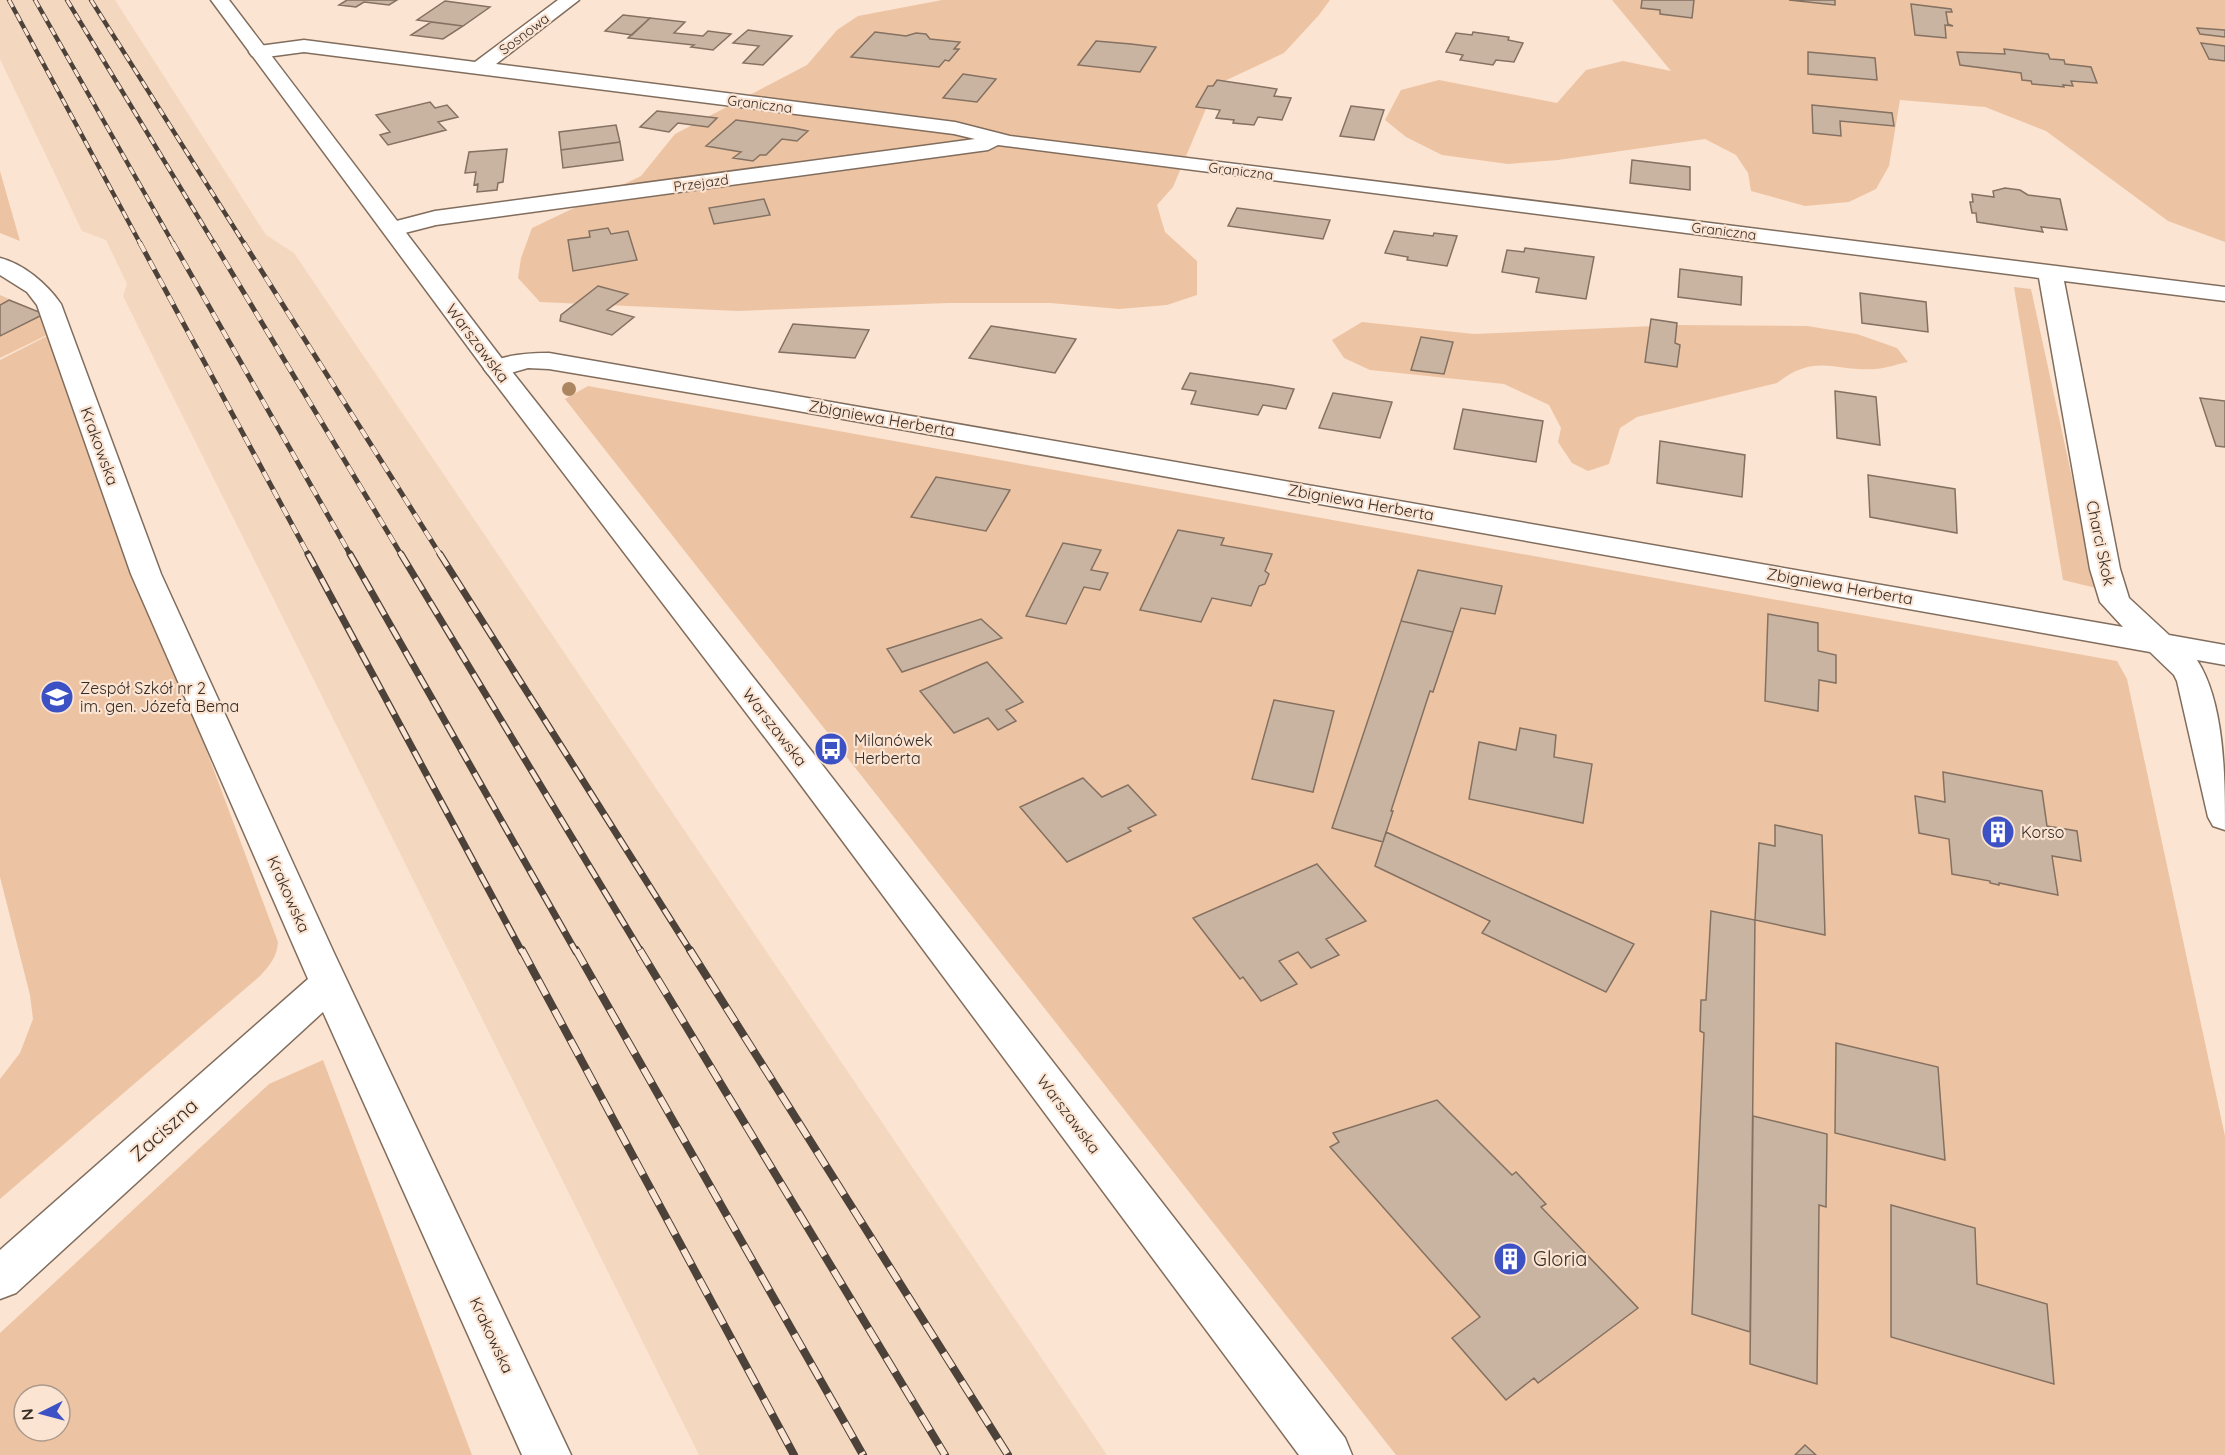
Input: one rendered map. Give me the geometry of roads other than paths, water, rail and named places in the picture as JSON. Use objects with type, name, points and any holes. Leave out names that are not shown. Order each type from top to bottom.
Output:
[{"type":"street","name":"Warszawska","points":[[220,0],[497,369],[801,761],[1328,1455]]},
{"type":"street","name":"Sosnowa","points":[[479,68],[570,0]]},
{"type":"street","name":"Graniczna","points":[[259,52],[304,46],[955,128],[1009,142],[2225,294]]},
{"type":"street","name":"Przejazd","points":[[393,228],[447,217],[1009,142]]},
{"type":"street","name":"Krakowska","points":[[0,265],[35,287],[44,296],[56,322],[146,574],[329,983],[548,1455]]},
{"type":"street","name":"Charci Skok","points":[[2050,272],[2105,569],[2115,602],[2187,669],[2193,681],[2225,817]]},
{"type":"street","name":"Zbigniewa Herberta","points":[[497,369],[526,360],[572,365],[2225,655]]},
{"type":"street","name":"Zaciszna","points":[[0,1278],[329,983]]},
{"type":"railway","points":[[9,0],[141,245]]},
{"type":"railway","points":[[35,0],[174,245]]},
{"type":"railway","points":[[67,0],[215,245]]},
{"type":"railway","points":[[91,0],[245,245]]},
{"type":"railway","points":[[140,243],[309,556]]},
{"type":"railway","points":[[173,243],[351,556]]},
{"type":"railway","points":[[214,243],[402,556]]},
{"type":"railway","points":[[244,243],[441,556]]},
{"type":"railway","points":[[308,554],[522,952]]},
{"type":"railway","points":[[350,554],[576,952]]},
{"type":"railway","points":[[401,554],[641,952]]},
{"type":"railway","points":[[440,554],[691,952]]},
{"type":"railway","points":[[522,950],[794,1455]]},
{"type":"railway","points":[[576,950],[863,1455]]},
{"type":"railway","points":[[640,950],[945,1455]]},
{"type":"railway","points":[[690,950],[1008,1455]]},
{"type":"place","name":"Zespół Szkół nr 2 im. gen. Józefa Bema","points":[[57,697]]},
{"type":"place","name":"Milanówek Herberta","points":[[831,749]]},
{"type":"place","name":"Korso","points":[[1998,832]]},
{"type":"place","name":"Gloria","points":[[1510,1259]]}]
